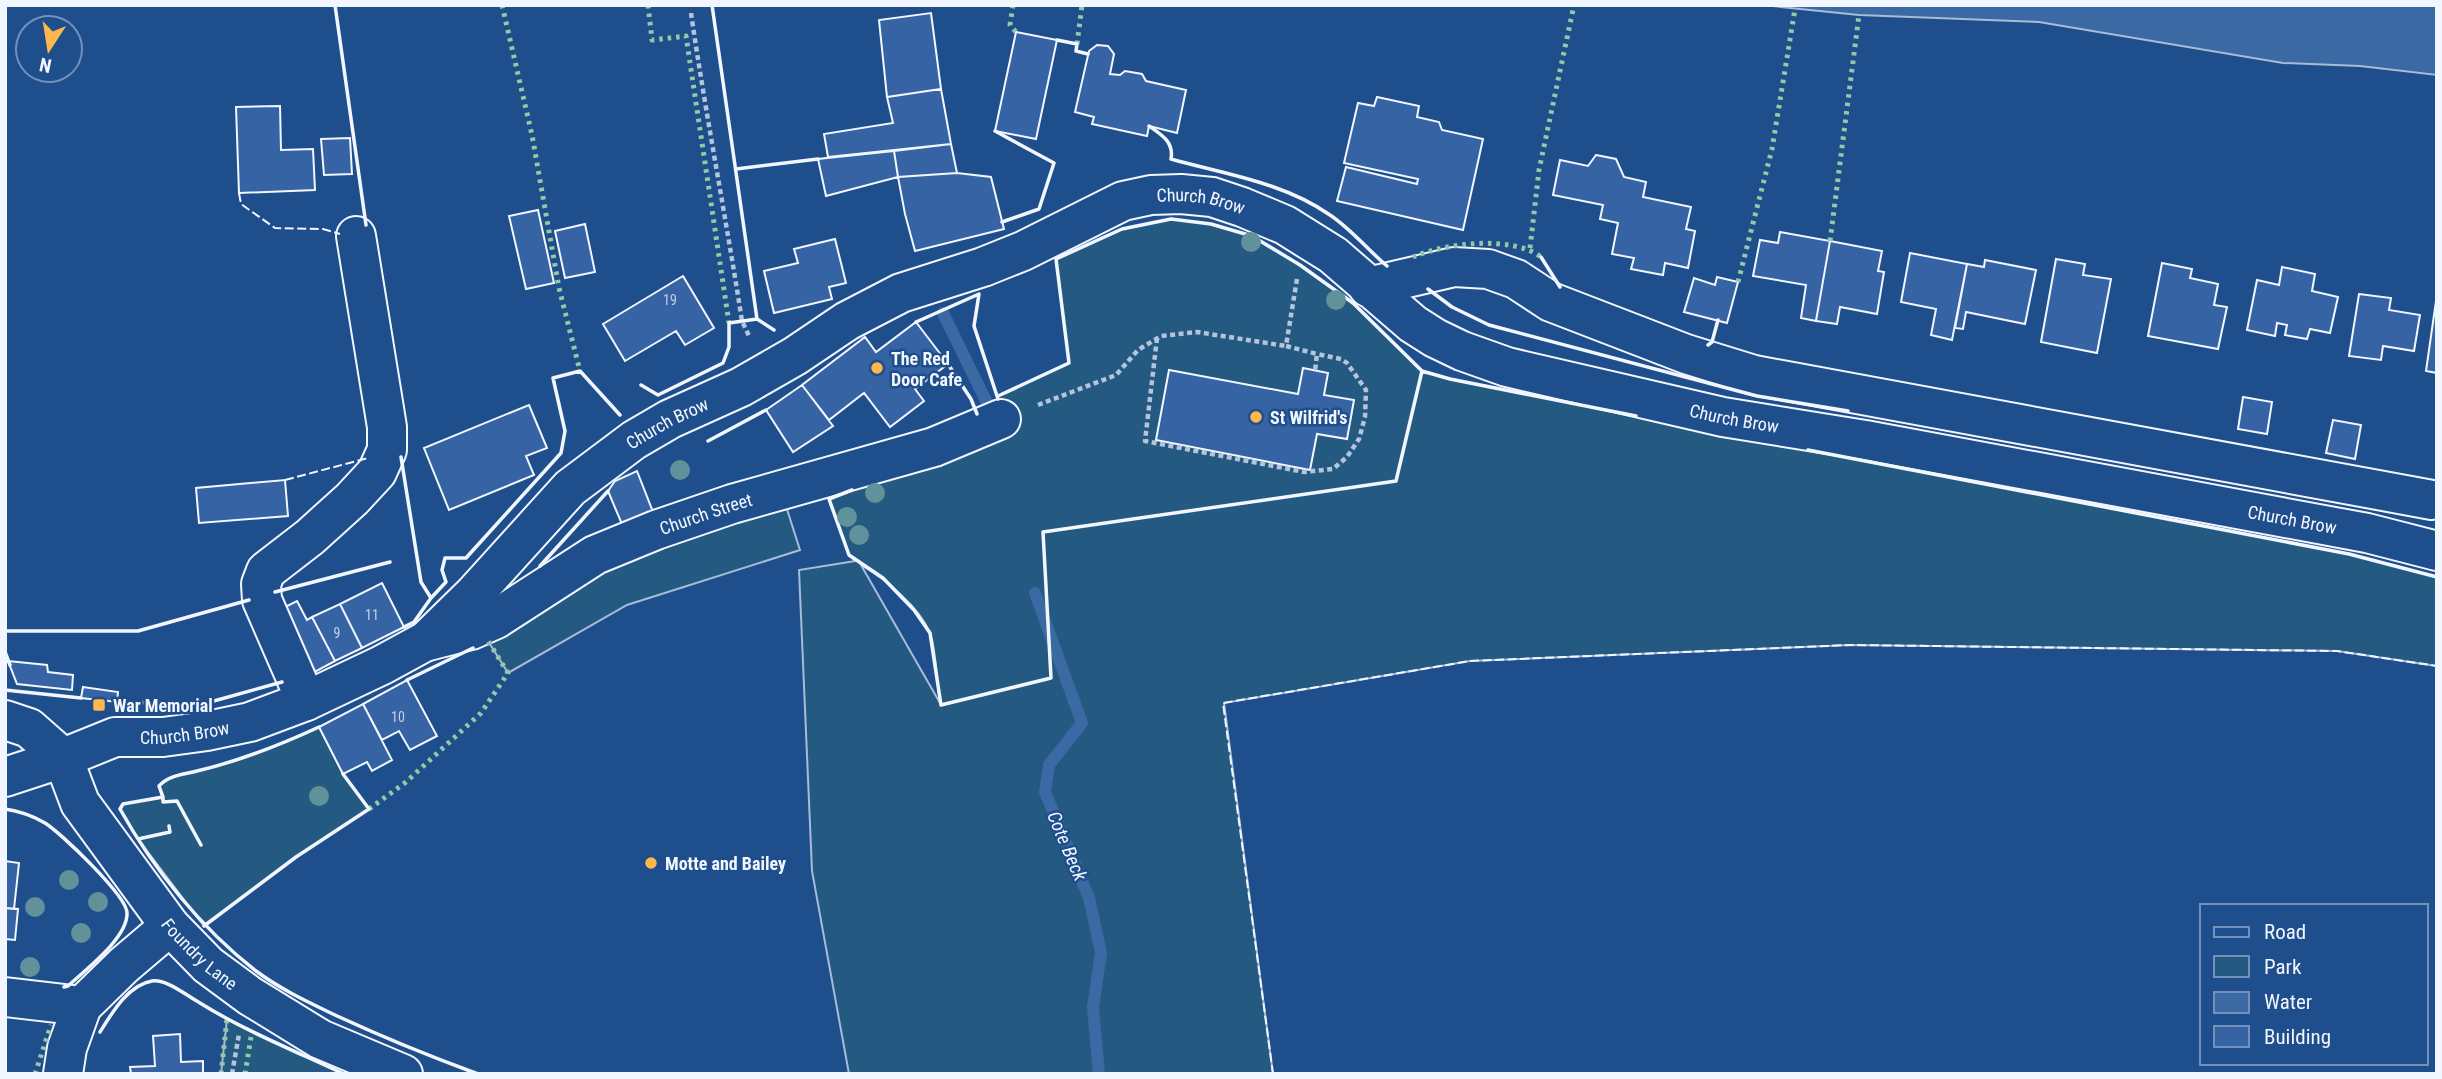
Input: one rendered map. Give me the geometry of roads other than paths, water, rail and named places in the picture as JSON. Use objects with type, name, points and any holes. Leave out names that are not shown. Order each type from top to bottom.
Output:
[{"type":"street","name":"Church Brow","points":[[5,777],[115,737],[163,737],[206,732],[250,722],[306,701],[382,665],[426,641],[474,594],[570,488],[634,440],[767,372],[847,321],[901,293],[983,267],[1023,251],[1123,201],[1151,195],[1212,197],[1242,207],[1308,238],[1333,255],[1413,324],[1462,351],[1507,367],[1723,417],[1879,442],[2367,533],[2437,551]]},
{"type":"street","points":[[306,701],[262,600],[261,584],[266,571],[310,537],[352,499],[377,472],[387,450],[387,427],[356,236]]},
{"type":"street","points":[[1368,287],[1454,267],[1488,269],[1516,279],[1551,302],[1686,354],[1754,375],[2432,499]]},
{"type":"street","name":"Church Street","points":[[426,641],[471,630],[496,619],[595,555],[656,530],[732,504],[934,447],[1001,419]]},
{"type":"street","points":[[5,720],[29,728],[63,758]]},
{"type":"street","name":"Foundry Lane","points":[[63,758],[80,803],[170,926],[208,965],[250,996],[320,1039],[404,1074]]},
{"type":"street","points":[[63,1074],[67,1048],[82,1006],[170,926]]},
{"type":"street","points":[[5,997],[82,1006]]},
{"type":"water","points":[[1762,5],[2437,5],[2437,75],[2360,66],[2283,63],[2039,22],[1859,15]]},
{"type":"waterway","name":"Cote Beck","points":[[943,313],[988,405]]},
{"type":"waterway","name":"Cote Beck","points":[[1035,593],[1082,723],[1049,765],[1045,792],[1089,898],[1101,953],[1093,1007],[1099,1074]]},
{"type":"place","name":"The Red Door Cafe","points":[[877,368]]},
{"type":"place","name":"St Wilfrid's","points":[[1256,417]]},
{"type":"place","name":"War Memorial","points":[[99,705]]},
{"type":"place","name":"Motte and Bailey","points":[[651,863]]}]
